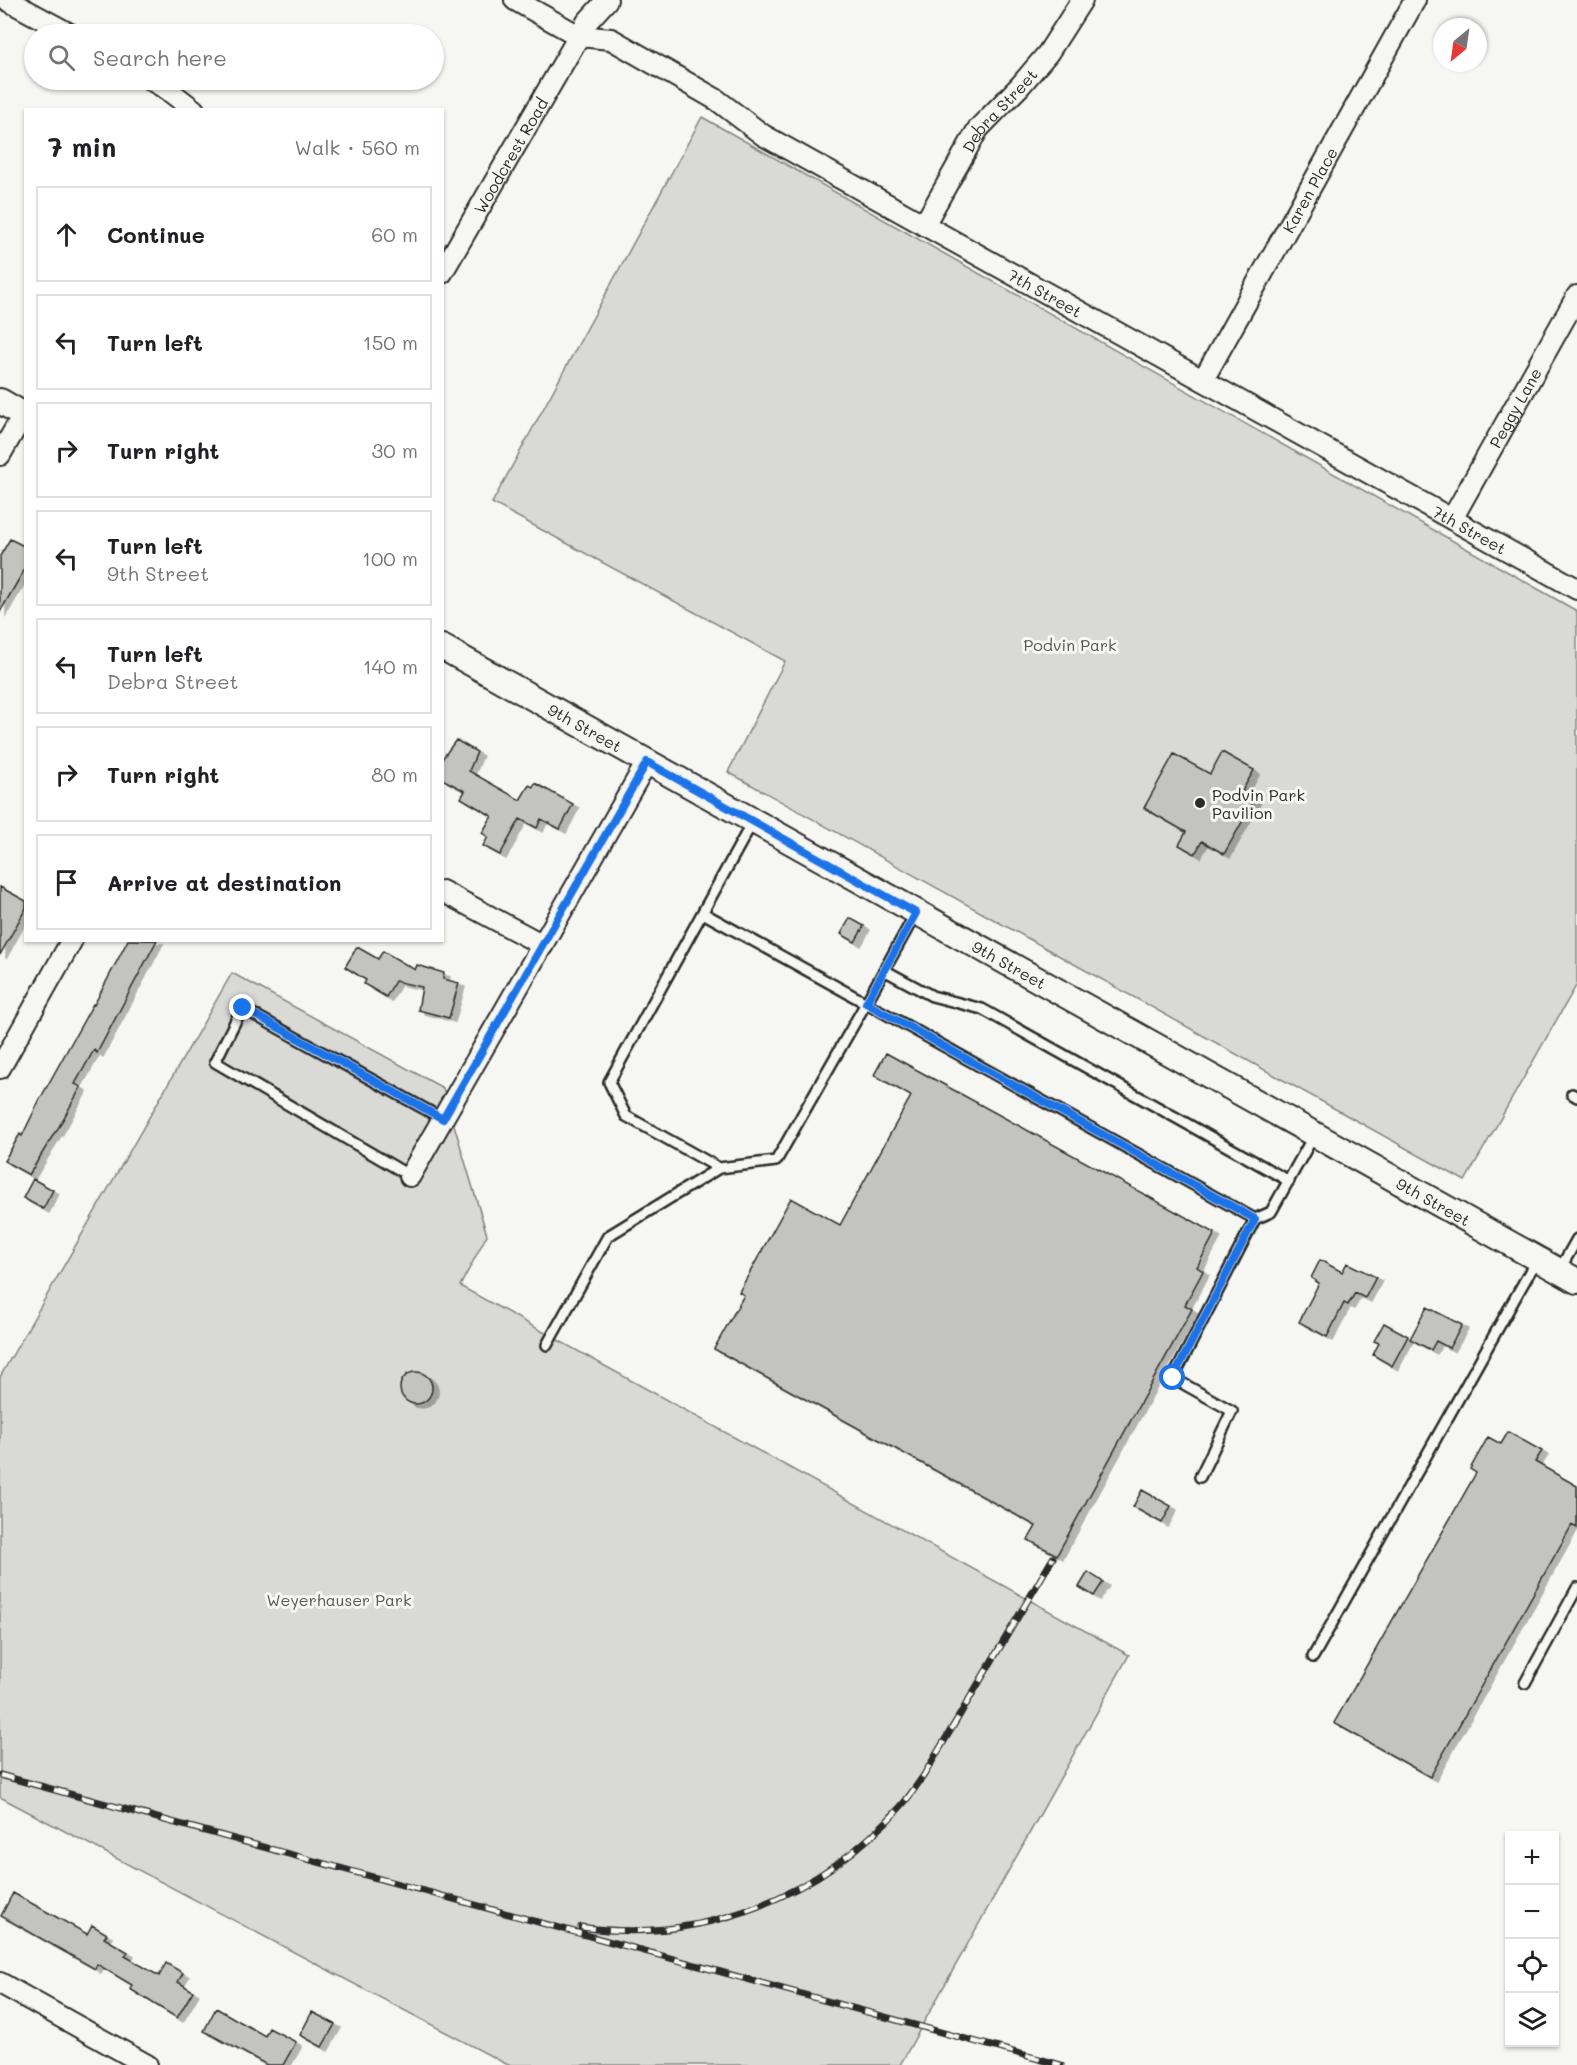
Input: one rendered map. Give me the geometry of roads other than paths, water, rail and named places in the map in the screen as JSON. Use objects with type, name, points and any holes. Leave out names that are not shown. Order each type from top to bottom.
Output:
[{"type":"street","points":[[7,0],[51,24]]},
{"type":"street","name":"7th Street","points":[[515,0],[579,36],[611,39],[717,100],[763,135],[1577,589]]},
{"type":"street","name":"Woodcrest Road","points":[[444,270],[586,22],[607,0]]},
{"type":"street","name":"Debra Street","points":[[924,225],[978,129],[1048,53],[1082,0]]},
{"type":"street","name":"Karen Place","points":[[1203,380],[1415,0]]},
{"type":"street","points":[[168,90],[191,108]]},
{"type":"street","name":"Peggy Lane","points":[[1452,519],[1577,296]]},
{"type":"street","points":[[0,401],[24,415],[0,455]]},
{"type":"street","name":"9th Street","points":[[444,648],[1568,1276]]},
{"type":"street","points":[[410,1176],[647,762]]},
{"type":"street","points":[[444,892],[543,945]]},
{"type":"street","points":[[0,1068],[71,942]]},
{"type":"street","points":[[0,1983],[147,2065]]},
{"type":"lane","points":[[719,1168],[626,1116],[609,1082],[753,821]]},
{"type":"lane","points":[[702,913],[1255,1219]]},
{"type":"lane","points":[[547,1346],[608,1236],[719,1168],[776,1161],[916,913]]},
{"type":"lane","points":[[884,970],[932,996],[982,1009],[1288,1181]]},
{"type":"lane","points":[[410,1176],[215,1062],[243,1008],[443,1119]]},
{"type":"lane","points":[[1200,1477],[1232,1412],[1173,1378],[1255,1219],[1271,1212],[1315,1134]]},
{"type":"lane","points":[[1568,1276],[1577,1239]]},
{"type":"lane","points":[[1313,1657],[1537,1259]]},
{"type":"lane","points":[[1525,1683],[1577,1588]]},
{"type":"railway","points":[[581,1927],[626,1931],[671,1928],[714,1920],[756,1907],[797,1888],[835,1865],[870,1837],[902,1805],[924,1775],[1053,1558]]},
{"type":"railway","points":[[0,1775],[1061,2065]]},
{"type":"place","name":"Podvin Park Pavilion","points":[[1200,803]]},
{"type":"park label","name":"Podvin Park","points":[[1070,644]]},
{"type":"park label","name":"Weyerhauser Park","points":[[339,1599]]}]
